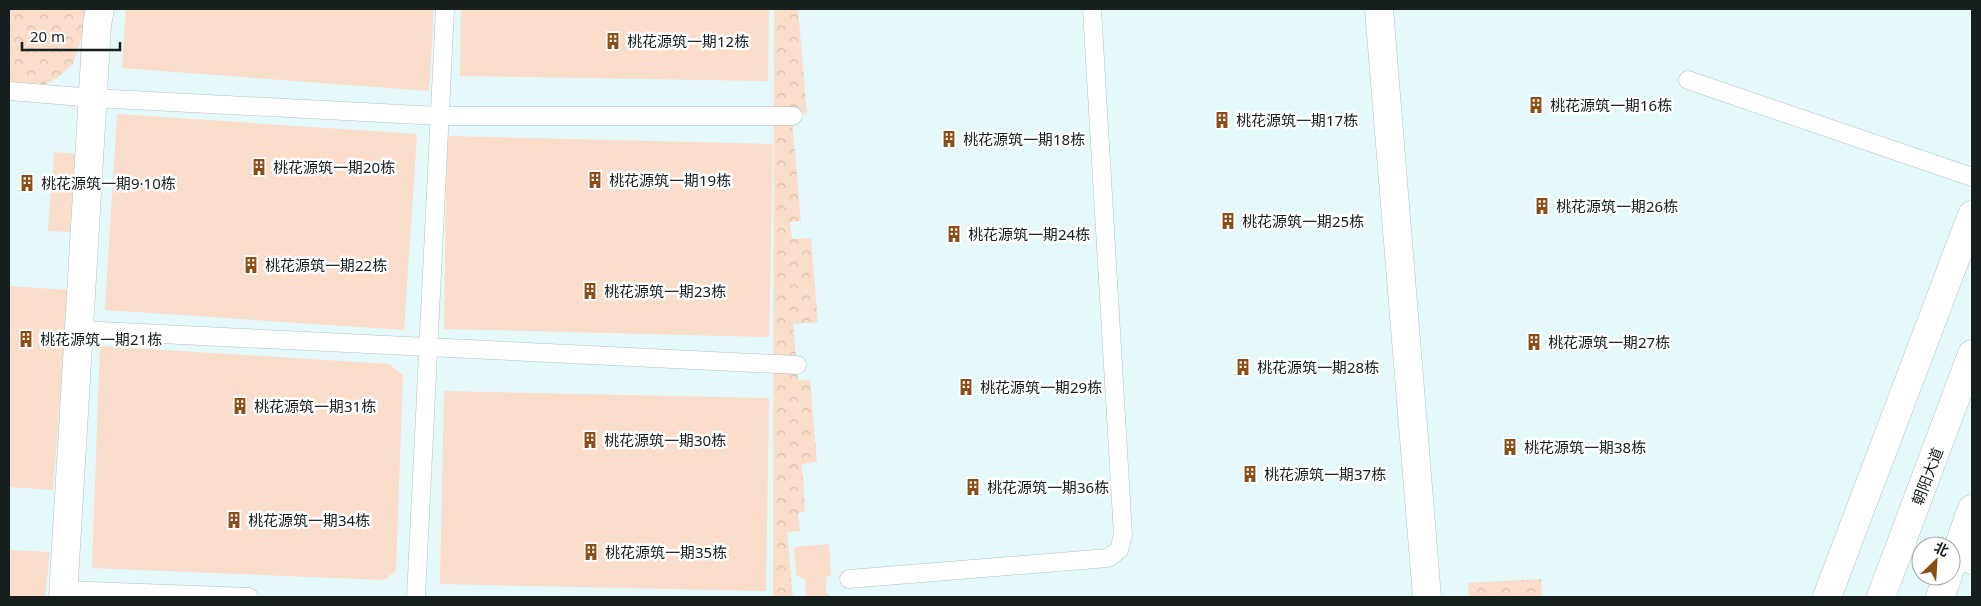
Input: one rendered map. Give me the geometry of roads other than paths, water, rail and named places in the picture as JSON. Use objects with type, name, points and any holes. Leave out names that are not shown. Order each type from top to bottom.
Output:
[{"type":"street","points":[[63,593],[97,25],[100,9]]},
{"type":"street","points":[[1379,9],[1427,597]]},
{"type":"street","points":[[1827,597],[1972,215]]},
{"type":"street","name":"朝阳大道","points":[[1881,597],[1972,354]]},
{"type":"street","points":[[1961,549],[1972,509]]},
{"type":"lane","points":[[416,597],[445,9]]},
{"type":"lane","points":[[849,579],[1108,558],[1119,550],[1123,535],[1092,9]]},
{"type":"lane","points":[[1688,80],[1972,177]]},
{"type":"lane","points":[[9,92],[439,116],[793,116]]},
{"type":"lane","points":[[79,330],[797,365]]},
{"type":"lane","points":[[63,593],[249,597]]},
{"type":"place","name":"桃花源筑一期12栋","points":[[613,41]]},
{"type":"place","name":"桃花源筑一期16栋","points":[[1536,105]]},
{"type":"place","name":"桃花源筑一期17栋","points":[[1222,120]]},
{"type":"place","name":"桃花源筑一期18栋","points":[[949,139]]},
{"type":"place","name":"桃花源筑一期20栋","points":[[259,167]]},
{"type":"place","name":"桃花源筑一期19栋","points":[[595,180]]},
{"type":"place","name":"桃花源筑一期9·10栋","points":[[27,183]]},
{"type":"place","name":"桃花源筑一期26栋","points":[[1542,206]]},
{"type":"place","name":"桃花源筑一期25栋","points":[[1228,221]]},
{"type":"place","name":"桃花源筑一期24栋","points":[[954,234]]},
{"type":"place","name":"桃花源筑一期22栋","points":[[251,265]]},
{"type":"place","name":"桃花源筑一期23栋","points":[[590,291]]},
{"type":"place","name":"桃花源筑一期21栋","points":[[26,339]]},
{"type":"place","name":"桃花源筑一期27栋","points":[[1534,342]]},
{"type":"place","name":"桃花源筑一期28栋","points":[[1243,367]]},
{"type":"place","name":"桃花源筑一期29栋","points":[[966,387]]},
{"type":"place","name":"桃花源筑一期31栋","points":[[240,406]]},
{"type":"place","name":"桃花源筑一期30栋","points":[[590,440]]},
{"type":"place","name":"桃花源筑一期38栋","points":[[1510,447]]},
{"type":"place","name":"桃花源筑一期37栋","points":[[1250,474]]},
{"type":"place","name":"桃花源筑一期36栋","points":[[973,487]]},
{"type":"place","name":"桃花源筑一期34栋","points":[[234,520]]},
{"type":"place","name":"桃花源筑一期35栋","points":[[591,552]]}]
